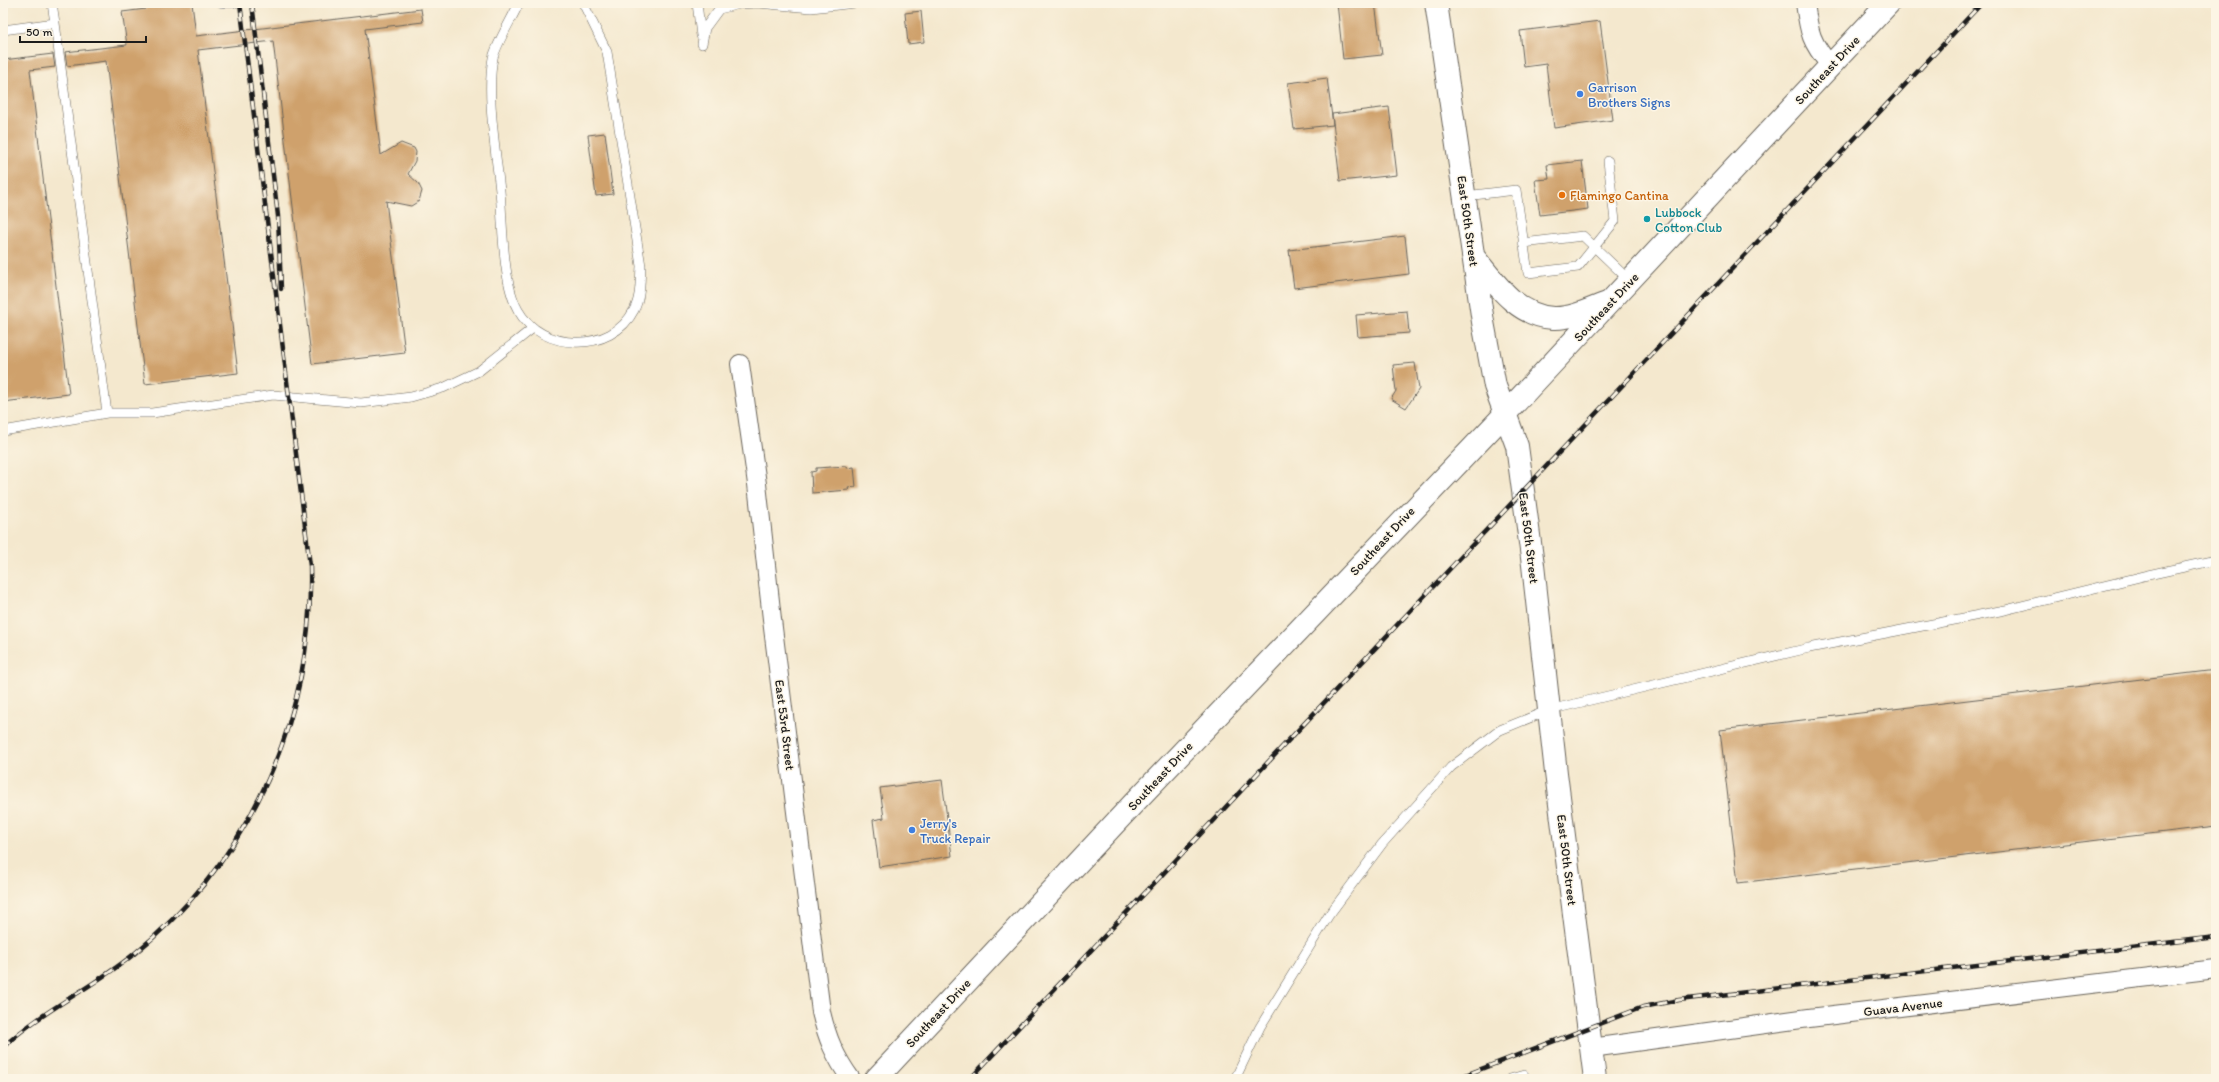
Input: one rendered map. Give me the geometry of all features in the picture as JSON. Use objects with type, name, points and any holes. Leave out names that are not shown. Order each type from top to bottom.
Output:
[{"type":"main road","name":"East 50th Street","points":[[1436,3],[1473,256],[1495,386],[1517,446],[1533,565],[1549,710],[1595,1079]]},
{"type":"main road","name":"Southeast Drive","points":[[876,1079],[1132,805],[1505,414],[1889,3]]},
{"type":"main road","points":[[1473,256],[1512,301],[1520,307],[1536,314],[1554,318],[1572,315],[1610,302]]},
{"type":"street","points":[[1805,3],[1811,35],[1816,49],[1831,66]]},
{"type":"street","name":"East 53rd Street","points":[[740,364],[758,484],[774,636],[820,1012],[826,1036],[837,1060],[851,1079]]},
{"type":"street","name":"Guava Avenue","points":[[1591,1048],[1808,1018],[2216,969]]},
{"type":"lane","points":[[52,3],[107,413]]},
{"type":"lane","points":[[222,3],[235,3]]},
{"type":"lane","points":[[520,3],[493,57],[491,101],[508,279],[518,310],[533,328],[556,340],[576,342],[602,339],[619,329],[634,310],[639,292],[641,266],[607,52],[583,3]]},
{"type":"lane","points":[[697,3],[702,44],[705,28],[719,9],[740,4],[758,3],[811,8],[855,3]]},
{"type":"lane","points":[[3,30],[55,23]]},
{"type":"lane","points":[[1464,196],[1516,190],[1528,273],[1578,267],[1615,221],[1608,161]]},
{"type":"lane","points":[[1523,243],[1583,236],[1630,281]]},
{"type":"lane","points":[[3,431],[107,413],[152,413],[273,395],[361,403],[411,398],[443,388],[479,371],[533,328]]},
{"type":"lane","points":[[1236,1079],[1260,1027],[1329,915],[1382,844],[1451,767],[1500,730],[1549,710],[1809,648],[2005,610],[2148,574],[2216,560]]},
{"type":"lane","points":[[1510,1079],[1524,1075],[1525,1079]]},
{"type":"building","points":[[192,3],[196,36],[421,9],[423,22],[365,29],[381,155],[401,143],[414,148],[416,152],[415,161],[408,174],[418,183],[422,191],[419,201],[411,206],[386,201],[405,353],[312,364],[273,41],[198,50],[238,373],[145,384],[106,61],[67,66],[65,52],[127,45],[122,12],[146,9],[146,5]]},
{"type":"building","points":[[1337,3],[1375,3],[1382,55],[1343,59]]},
{"type":"building","points":[[921,11],[924,42],[908,44],[905,13]]},
{"type":"building","name":"Garrison Brothers Signs","points":[[1600,21],[1613,120],[1554,128],[1546,64],[1524,67],[1520,31]]},
{"type":"building","points":[[53,54],[55,67],[30,70],[69,394],[3,402],[3,60]]},
{"type":"building","points":[[1327,78],[1333,125],[1294,129],[1288,83]]},
{"type":"building","points":[[1389,107],[1397,175],[1340,181],[1332,114]]},
{"type":"building","points":[[605,133],[613,194],[596,196],[588,135]]},
{"type":"building","name":"Flamingo Cantina","points":[[1582,161],[1588,209],[1540,215],[1535,180],[1549,179],[1547,165]]},
{"type":"building","points":[[1405,236],[1409,274],[1294,288],[1289,250]]},
{"type":"building","points":[[1407,311],[1409,333],[1358,337],[1356,315]]},
{"type":"building","points":[[1415,363],[1419,389],[1406,408],[1391,399],[1396,391],[1393,365]]},
{"type":"building","points":[[847,466],[847,468],[854,467],[856,487],[848,488],[849,490],[812,493],[811,472],[816,471],[816,468]]},
{"type":"building","points":[[2216,670],[2216,826],[1738,883],[1720,730]]},
{"type":"building","name":"Jerry's Truck Repair","points":[[942,780],[952,856],[879,867],[873,820],[884,818],[880,788]]},
{"type":"railway","points":[[3,1047],[34,1022],[101,978],[134,954],[175,916],[211,875],[242,829],[267,781],[287,730],[301,677],[308,622],[310,566],[240,3]]},
{"type":"railway","points":[[252,3],[278,216],[281,289]]},
{"type":"railway","points":[[970,1079],[1982,3]]},
{"type":"railway","points":[[1455,1079],[1643,1007],[1679,1000],[2216,937]]},
{"type":"place","name":"Garrison Brothers Signs","points":[[1580,94]]},
{"type":"place","name":"Flamingo Cantina","points":[[1562,195]]},
{"type":"place","name":"Lubbock Cotton Club","points":[[1647,219]]},
{"type":"place","name":"Jerry's Truck Repair","points":[[912,830]]}]
